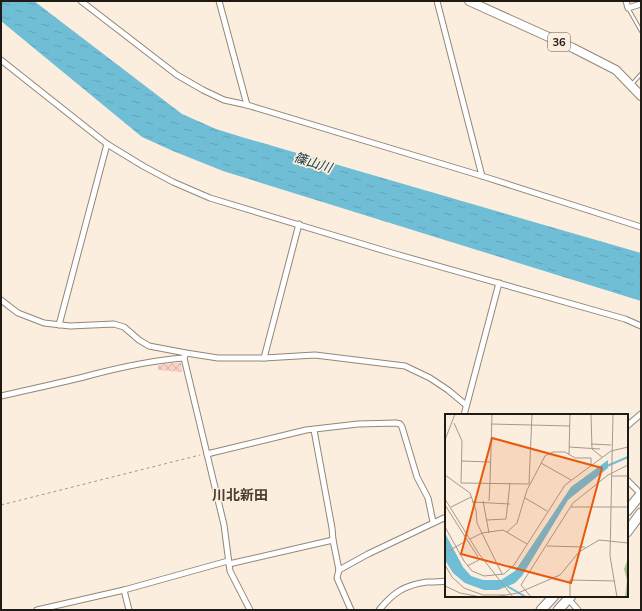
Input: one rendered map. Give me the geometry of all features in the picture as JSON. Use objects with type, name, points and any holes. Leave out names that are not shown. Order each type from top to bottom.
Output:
[{"type":"highway","points":[[628,509],[639,492]]},
{"type":"highway","points":[[628,531],[641,513]]},
{"type":"highway","points":[[541,610],[553,597]]},
{"type":"highway","points":[[558,610],[572,600]]},
{"type":"main road","name":"36","points":[[469,1],[616,70],[641,96]]},
{"type":"street","points":[[81,1],[177,75],[224,100],[247,105],[482,176],[641,227]]},
{"type":"street","points":[[219,1],[247,105]]},
{"type":"street","points":[[437,1],[482,176]]},
{"type":"street","points":[[626,1],[628,8],[641,4]]},
{"type":"street","points":[[2,61],[107,144],[173,182],[210,198],[625,319],[641,326]]},
{"type":"street","points":[[59,325],[107,144]]},
{"type":"street","points":[[264,358],[299,224]]},
{"type":"street","points":[[464,414],[498,283]]},
{"type":"street","points":[[1,300],[18,313],[44,323],[70,326],[114,324],[124,327],[139,340],[149,346],[185,356]]},
{"type":"street","points":[[1,396],[121,367],[162,359],[185,356],[264,358],[315,355],[405,366],[430,378],[448,390],[466,405]]},
{"type":"street","points":[[185,356],[224,525],[230,571],[250,610]]},
{"type":"street","points":[[628,425],[641,414]]},
{"type":"street","points":[[207,454],[306,430],[358,424],[400,424],[418,477],[428,498],[433,522]]},
{"type":"street","points":[[314,430],[333,540],[340,570],[337,578],[351,610]]},
{"type":"street","points":[[628,481],[639,492]]},
{"type":"street","points":[[340,570],[368,554],[388,546],[433,522],[445,517]]},
{"type":"street","points":[[37,610],[124,590],[229,562],[333,540]]},
{"type":"street","points":[[379,610],[396,592],[405,587],[418,583],[445,581]]},
{"type":"street","points":[[124,590],[129,610]]},
{"type":"street","points":[[572,600],[578,610]]},
{"type":"lane","points":[[628,8],[641,32]]},
{"type":"lane","points":[[630,85],[641,74]]},
{"type":"path","points":[[1,505],[207,454]]},
{"type":"water","name":"篠山川","points":[[1,1],[34,1],[182,114],[216,129],[641,253],[641,301],[223,171],[142,137],[1,21]]},
{"type":"building","points":[[181,363],[182,372],[158,370],[158,365]]},
{"type":"district","name":"川北新田","points":[[240,495]]}]
